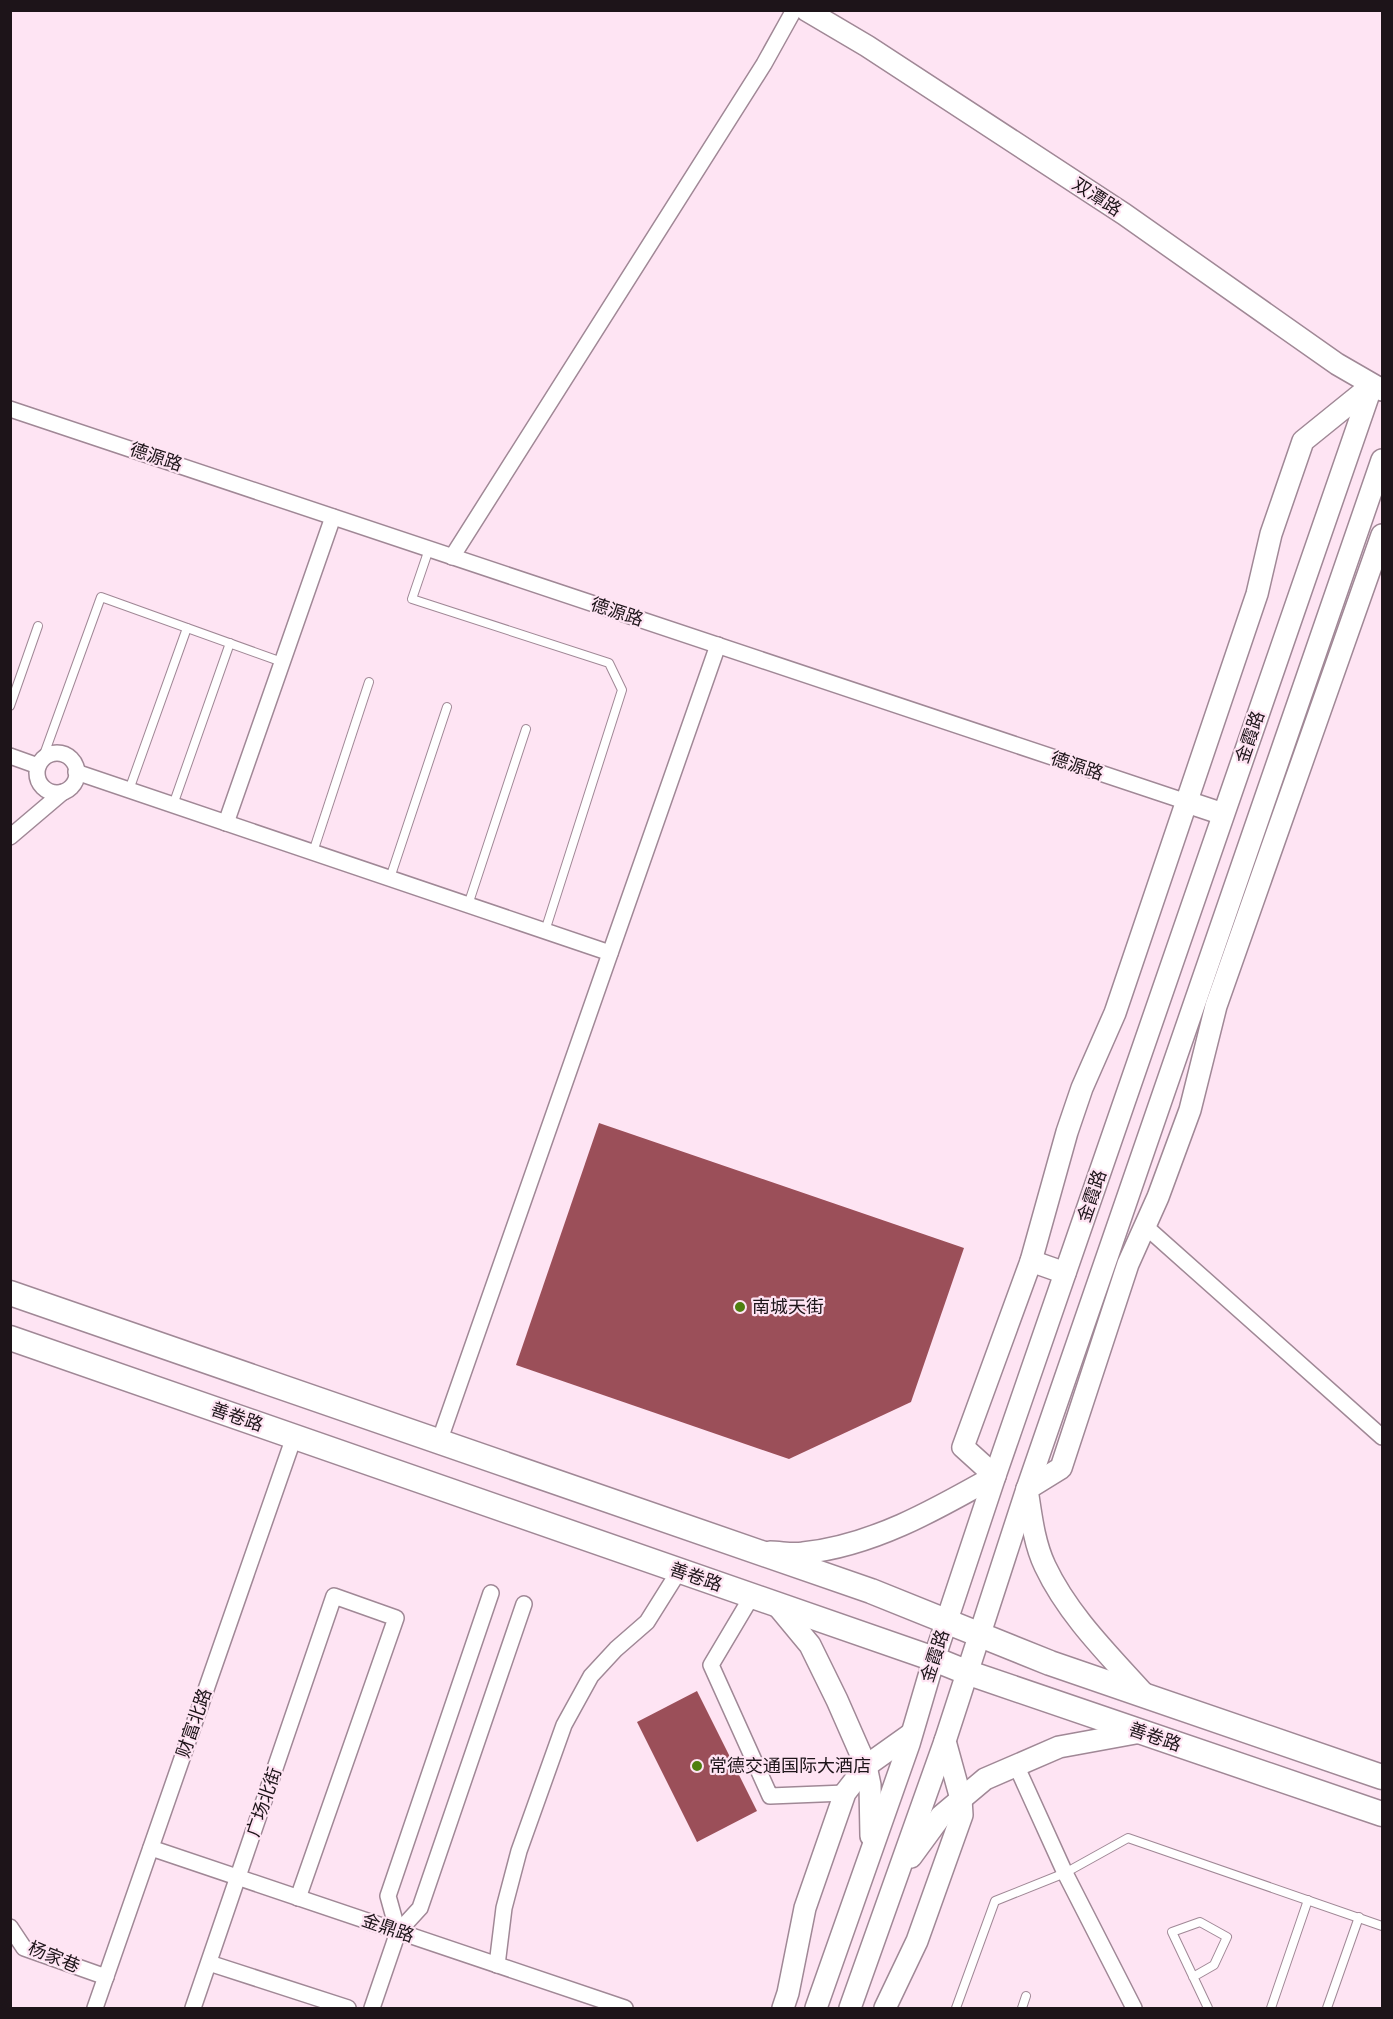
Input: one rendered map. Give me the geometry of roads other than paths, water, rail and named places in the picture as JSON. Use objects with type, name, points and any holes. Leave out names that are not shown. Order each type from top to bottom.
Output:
[{"type":"main road","points":[[10,1293],[947,1620]]},
{"type":"main road","name":"善卷路","points":[[10,1338],[966,1672],[1383,1814]]},
{"type":"main road","name":"善卷路","points":[[947,1620],[978,1635],[1050,1663],[1383,1777]]},
{"type":"street","points":[[452,557],[764,64],[794,10]]},
{"type":"street","name":"双潭路","points":[[806,10],[867,45],[1124,214],[1337,364],[1377,388]]},
{"type":"street","points":[[754,1551],[801,1554],[847,1544],[923,1516],[995,1476],[963,1447],[1031,1262],[1067,1132],[1082,1088],[1115,1013],[1187,802],[1257,594],[1271,534],[1303,441],[1377,388]]},
{"type":"street","name":"金霞路","points":[[816,2008],[871,1852],[995,1476],[1222,814],[1377,388]]},
{"type":"street","name":"德源路","points":[[10,409],[1222,814]]},
{"type":"street","name":"金霞路","points":[[850,2008],[945,1741],[1027,1489],[1383,460]]},
{"type":"street","points":[[226,823],[333,517]]},
{"type":"street","points":[[1145,1695],[1088,1631],[1049,1573],[1034,1531],[1027,1489],[1061,1468],[1128,1264],[1158,1197],[1190,1110],[1214,1014],[1378,562],[1383,535]]},
{"type":"street","points":[[1351,553],[1378,562]]},
{"type":"street","points":[[439,1442],[718,645]]},
{"type":"street","points":[[10,837],[73,785],[76,772],[71,760],[60,754],[47,756],[40,763],[37,772],[40,784],[50,792],[63,792]]},
{"type":"street","points":[[10,756],[40,763]]},
{"type":"street","points":[[76,772],[610,953]]},
{"type":"street","points":[[1253,837],[1274,844]]},
{"type":"street","points":[[1194,1008],[1214,1014]]},
{"type":"street","points":[[1125,1208],[1383,1437]]},
{"type":"street","points":[[1031,1262],[1065,1273]]},
{"type":"street","points":[[1099,1284],[1119,1291]]},
{"type":"street","name":"财富北路","points":[[95,2008],[294,1437]]},
{"type":"street","points":[[497,1965],[504,1908],[519,1851],[564,1725],[591,1676],[616,1649],[647,1622],[679,1571]]},
{"type":"street","points":[[398,1932],[388,1896],[491,1593]]},
{"type":"street","name":"广场北街","points":[[194,2008],[334,1596],[396,1618],[298,1898]]},
{"type":"street","points":[[752,1596],[711,1665],[770,1796],[845,1793]]},
{"type":"street","points":[[372,2008],[398,1932],[420,1908],[524,1604]]},
{"type":"street","points":[[776,1604],[810,1645],[867,1766],[870,1785],[871,1852]]},
{"type":"street","points":[[898,1874],[941,1816],[985,1779],[1059,1747],[1141,1732]]},
{"type":"street","points":[[783,2008],[789,1993],[805,1908],[845,1793],[867,1766],[911,1734]]},
{"type":"street","points":[[885,2008],[917,1941],[962,1815],[961,1799],[945,1741]]},
{"type":"street","points":[[1016,1765],[1065,1873],[1134,2008]]},
{"type":"street","name":"金鼎路","points":[[151,1848],[625,2008]]},
{"type":"street","name":"杨家巷","points":[[11,1929],[24,1947],[106,1977]]},
{"type":"street","points":[[209,1963],[348,2008]]},
{"type":"lane","points":[[429,549],[412,598],[609,663],[622,690],[545,932]]},
{"type":"lane","points":[[40,763],[101,597],[282,662]]},
{"type":"lane","points":[[10,706],[38,627]]},
{"type":"lane","points":[[129,790],[187,628]]},
{"type":"lane","points":[[173,805],[230,643]]},
{"type":"lane","points":[[313,852],[369,682]]},
{"type":"lane","points":[[390,878],[447,707]]},
{"type":"lane","points":[[468,905],[526,729]]},
{"type":"lane","points":[[956,2008],[995,1901],[1065,1873],[1128,1838],[1383,1926]]},
{"type":"lane","points":[[1272,2008],[1308,1900]]},
{"type":"lane","points":[[1327,2008],[1359,1917]]},
{"type":"lane","points":[[1193,1977],[1214,1965],[1227,1937],[1200,1923],[1172,1932],[1193,1977],[1208,2008]]},
{"type":"lane","points":[[1022,2008],[1026,1996]]},
{"type":"place","name":"南城天街","points":[[740,1307]]},
{"type":"place","name":"常德交通国际大酒店","points":[[697,1766]]}]
